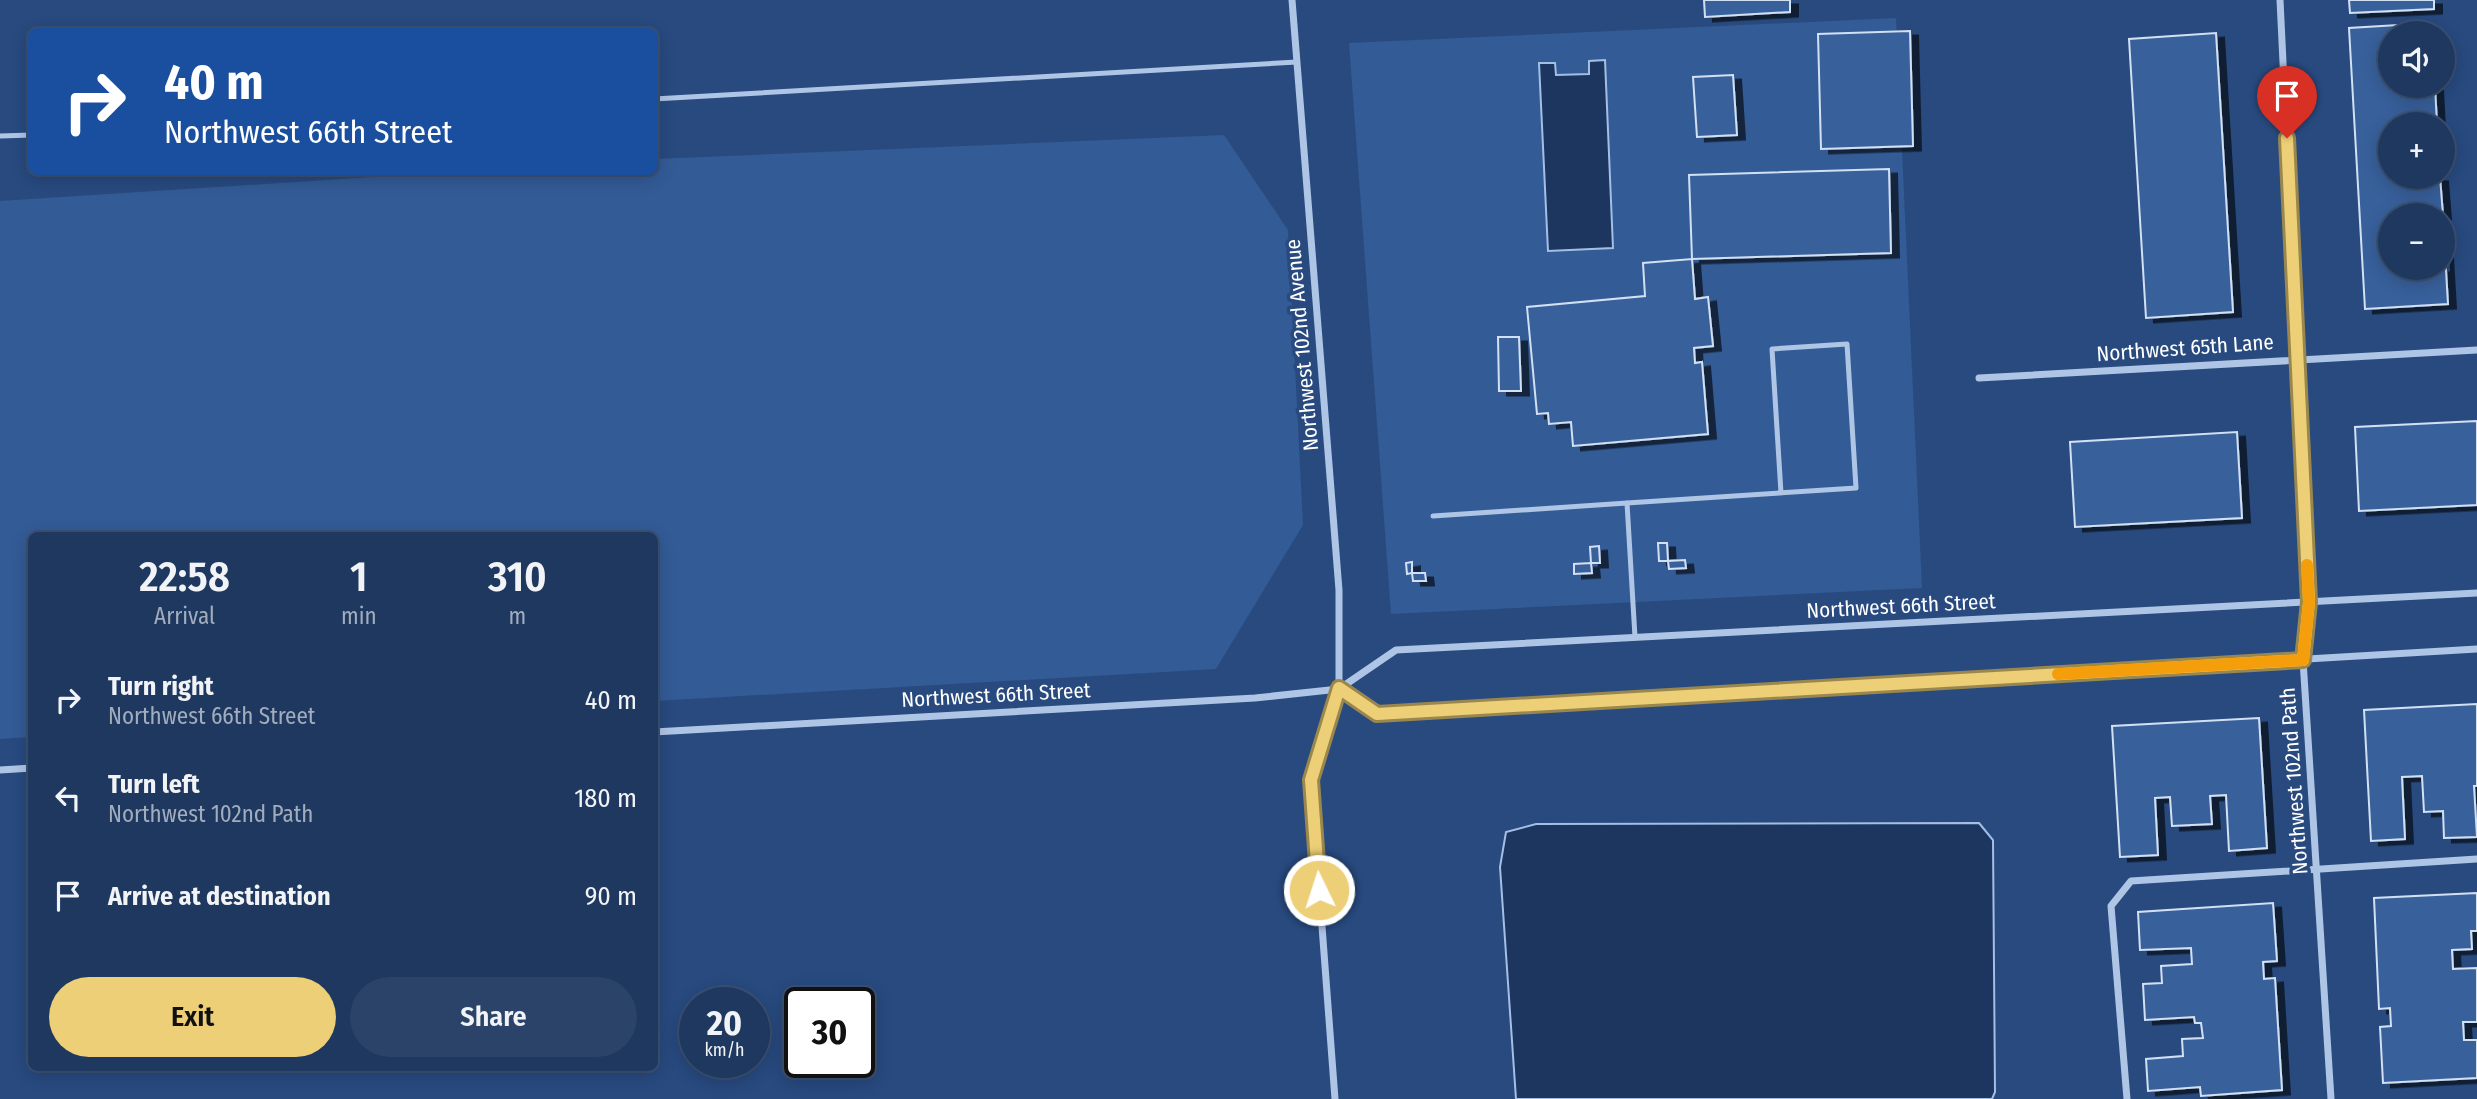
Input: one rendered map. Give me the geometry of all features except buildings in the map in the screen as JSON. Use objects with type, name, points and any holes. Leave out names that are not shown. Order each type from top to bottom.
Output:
[{"type":"street","name":"Northwest 102nd Avenue","points":[[1292,0],[1339,590],[1339,688],[1311,780],[1335,1099]]},
{"type":"street","name":"Northwest 102nd Path","points":[[2280,0],[2309,602],[2303,660],[2331,1099]]},
{"type":"street","name":"Northwest 65th Lane","points":[[1979,378],[2477,350]]},
{"type":"street","name":"Northwest 66th Street","points":[[658,732],[1255,698],[1339,688],[1396,650],[2477,593]]},
{"type":"street","points":[[1339,688],[1377,714],[2477,649]]},
{"type":"street","points":[[0,770],[28,768]]},
{"type":"street","points":[[2127,1099],[2111,906],[2131,881],[2317,867],[2477,859]]},
{"type":"lane","points":[[658,99],[1297,62]]},
{"type":"lane","points":[[0,136],[28,135]]},
{"type":"lane","points":[[1433,516],[1627,503],[1781,493],[1856,488],[1847,344],[1772,349],[1781,493]]},
{"type":"lane","points":[[1627,503],[1635,637]]},
{"type":"shaded area","points":[[1896,18],[1922,588],[1391,614],[1349,43]]},
{"type":"shaded area","points":[[1605,60],[1613,248],[1548,251],[1539,63],[1555,63],[1556,75],[1589,74],[1589,61]]},
{"type":"shaded area","points":[[1224,135],[1288,230],[1303,525],[1216,669],[658,701],[658,532],[28,532],[28,737],[0,739],[0,201],[403,175],[658,175],[658,159]]},
{"type":"shaded area","points":[[1979,823],[1993,840],[1995,1092],[1992,1099],[1516,1099],[1500,867],[1506,832],[1536,824]]},
{"type":"slow traffic","points":[[2058,674],[2303,660],[2309,602],[2307,565]]},
{"type":"route","points":[[1319,890],[1311,780],[1339,688],[1377,714],[2303,660],[2309,602],[2287,138]]}]
